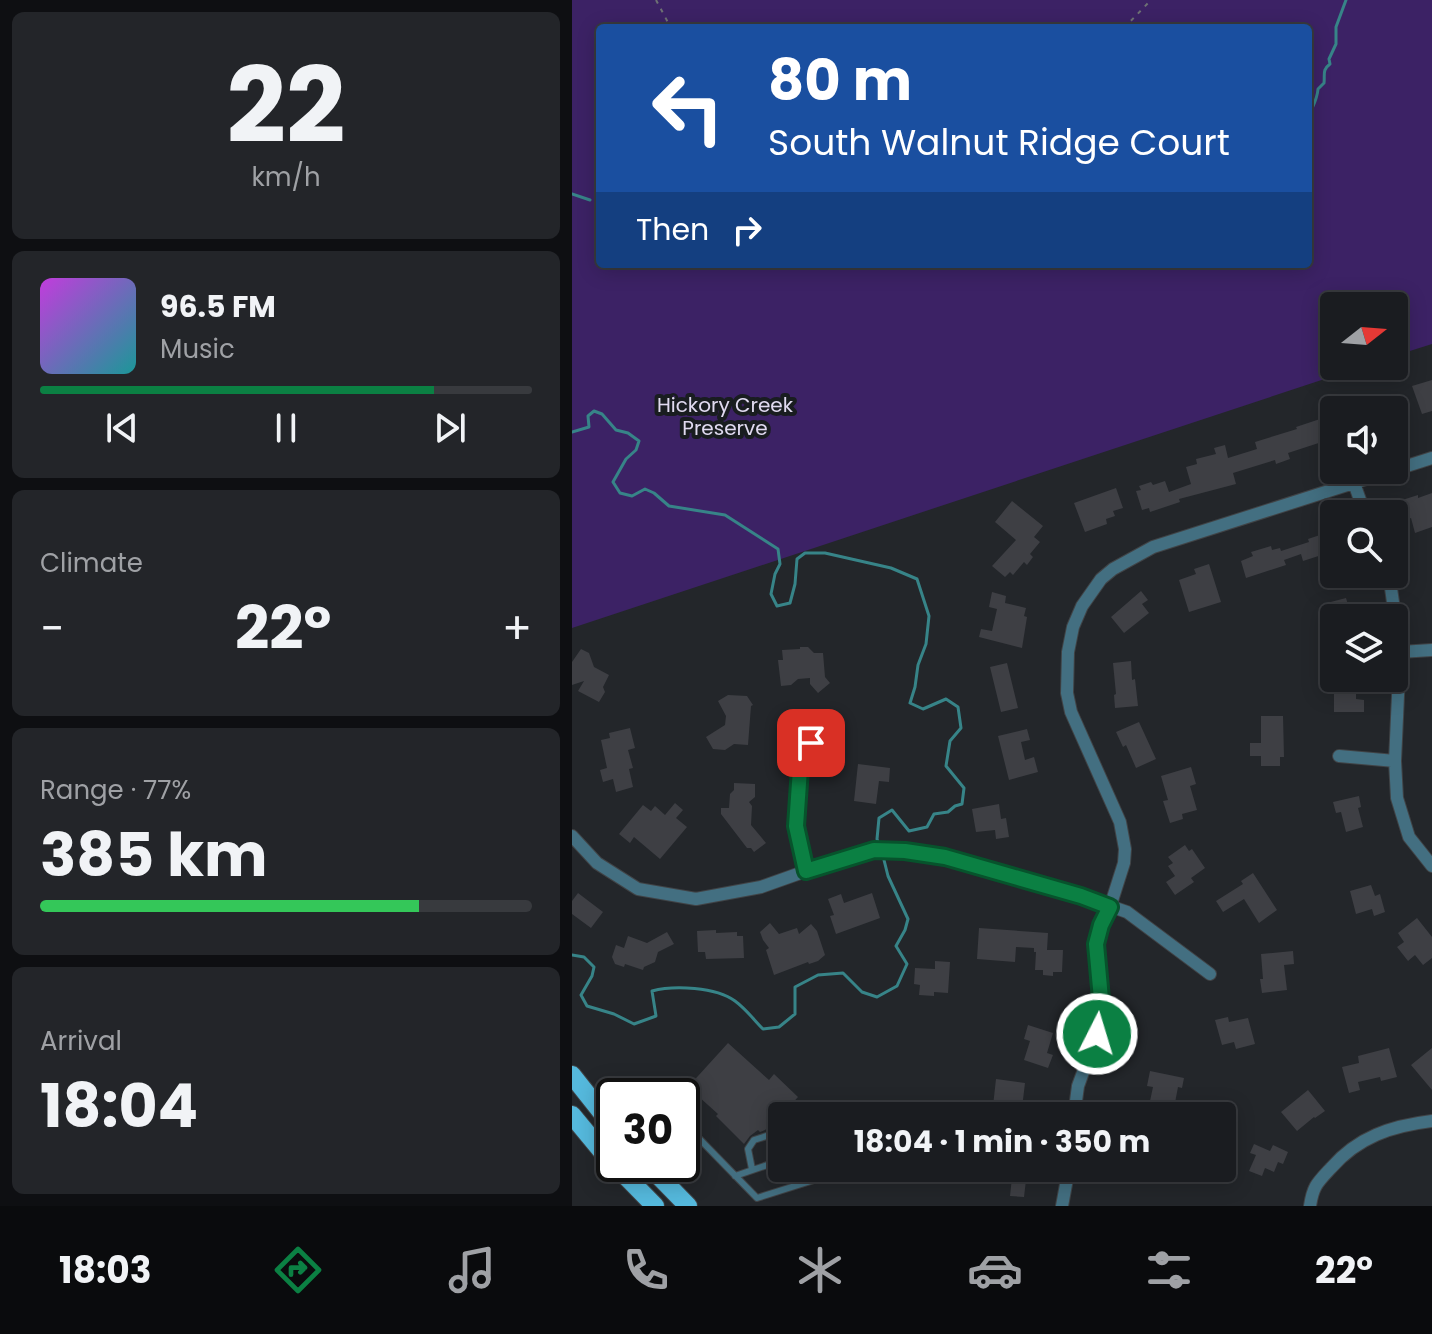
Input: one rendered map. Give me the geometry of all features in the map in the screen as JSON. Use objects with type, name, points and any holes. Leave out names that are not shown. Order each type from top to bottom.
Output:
[{"type":"main road","points":[[572,1075],[596,1105]]},
{"type":"main road","points":[[572,1115],[596,1138]]},
{"type":"main road","points":[[635,1182],[655,1206]]},
{"type":"main road","points":[[665,1182],[688,1206]]},
{"type":"street","points":[[1408,466],[1432,458]]},
{"type":"street","points":[[1076,1102],[1078,1086],[1097,1034],[1101,999],[1096,944],[1124,863],[1123,834],[1076,726],[1067,693],[1068,652],[1073,627],[1082,606],[1101,579],[1113,569],[1153,547],[1351,484]]},
{"type":"street","points":[[1408,652],[1432,650]]},
{"type":"street","points":[[1398,692],[1395,761],[1397,798],[1409,837],[1432,866]]},
{"type":"street","points":[[806,871],[796,826],[800,769],[811,743]]},
{"type":"street","points":[[1339,756],[1395,761]]},
{"type":"street","points":[[572,836],[597,863],[638,889],[696,899],[761,887],[874,850],[945,857],[1127,912],[1210,974]]},
{"type":"street","points":[[1310,1206],[1313,1189],[1341,1156],[1351,1149],[1371,1136],[1406,1124],[1432,1121]]},
{"type":"street","points":[[1062,1206],[1066,1182]]},
{"type":"lane","points":[[752,1169],[748,1149],[754,1140],[768,1136]]},
{"type":"lane","points":[[700,1140],[757,1198],[808,1182]]},
{"type":"lane","points":[[735,1176],[768,1164]]},
{"type":"path","points":[[656,0],[669,24]]},
{"type":"path","points":[[1128,24],[1151,0]]},
{"type":"green space","name":"Hickory Creek Preserve","points":[[572,0],[1432,0],[1432,344],[1408,352],[1408,292],[1320,292],[1322,380],[572,628]]},
{"type":"building","points":[[1432,380],[1432,411],[1422,414],[1412,386]]},
{"type":"building","points":[[1320,419],[1320,443],[1288,453],[1290,459],[1276,464],[1275,460],[1233,473],[1236,484],[1179,499],[1180,502],[1150,512],[1149,508],[1142,510],[1136,491],[1141,490],[1139,486],[1165,481],[1169,492],[1191,484],[1186,467],[1197,464],[1196,459],[1216,454],[1214,448],[1225,445],[1228,458],[1257,449],[1255,442]]},
{"type":"building","points":[[1116,488],[1123,508],[1113,511],[1115,516],[1106,519],[1107,524],[1085,532],[1074,503]]},
{"type":"building","points":[[1432,493],[1432,527],[1415,533],[1411,518],[1408,519],[1408,500],[1402,500],[1418,495],[1418,498]]},
{"type":"building","points":[[1012,501],[1043,526],[1034,537],[1040,542],[1030,554],[1033,557],[1013,575],[1010,572],[1005,577],[992,566],[1016,540],[995,522]]},
{"type":"building","points":[[1320,535],[1320,556],[1303,561],[1301,554],[1284,560],[1286,565],[1246,578],[1241,561],[1253,556],[1251,552],[1271,546],[1272,550],[1280,548],[1281,551],[1309,542],[1308,539]]},
{"type":"building","points":[[1209,564],[1221,602],[1189,612],[1179,580],[1196,574],[1194,569]]},
{"type":"building","points":[[1141,591],[1148,600],[1142,604],[1149,613],[1124,633],[1111,617]]},
{"type":"building","points":[[992,592],[1006,596],[1005,603],[1026,608],[1022,648],[979,637],[981,629],[992,631],[997,609],[989,607]]},
{"type":"building","points":[[1346,598],[1348,604],[1323,604]]},
{"type":"building","points":[[800,647],[823,653],[825,677],[830,683],[818,693],[810,684],[810,678],[781,686],[778,660],[783,660],[782,650]]},
{"type":"building","points":[[581,649],[589,653],[594,667],[609,675],[599,702],[578,691],[584,681],[572,685],[572,662]]},
{"type":"building","points":[[1131,661],[1138,706],[1115,708],[1113,663]]},
{"type":"building","points":[[1007,663],[1018,708],[1001,712],[990,667]]},
{"type":"building","points":[[1334,692],[1356,692],[1356,699],[1364,700],[1364,712],[1334,712]]},
{"type":"building","points":[[728,695],[747,696],[753,705],[748,745],[734,744],[725,750],[713,749],[706,737],[725,725],[726,716],[718,701]]},
{"type":"building","points":[[1261,716],[1283,716],[1284,757],[1280,757],[1280,766],[1261,766],[1261,756],[1250,756],[1250,743],[1261,743]]},
{"type":"building","points":[[1139,722],[1156,759],[1136,768],[1126,745],[1123,747],[1116,732]]},
{"type":"building","points":[[630,728],[635,748],[628,750],[633,768],[629,769],[633,787],[616,792],[613,779],[603,782],[600,770],[607,768],[601,740],[610,738],[609,733]]},
{"type":"building","points":[[1027,729],[1030,740],[1021,742],[1025,760],[1034,757],[1038,772],[1009,780],[998,736]]},
{"type":"building","points":[[858,764],[890,768],[889,782],[879,781],[876,804],[854,801]]},
{"type":"building","points":[[1191,767],[1196,784],[1190,786],[1197,810],[1182,814],[1183,819],[1170,823],[1163,801],[1168,800],[1161,776]]},
{"type":"building","points":[[734,783],[755,784],[755,797],[749,802],[752,806],[751,825],[766,843],[754,852],[747,848],[721,814],[721,808],[729,808]]},
{"type":"building","points":[[1359,796],[1361,807],[1358,808],[1363,827],[1346,832],[1341,812],[1336,813],[1333,802]]},
{"type":"building","points":[[675,803],[683,810],[676,818],[687,827],[660,859],[634,837],[630,843],[619,834],[643,805],[651,811],[655,806],[665,815]]},
{"type":"building","points":[[999,804],[1001,819],[1006,818],[1009,837],[996,839],[995,830],[976,832],[972,809]]},
{"type":"building","points":[[1185,845],[1189,851],[1192,849],[1205,868],[1191,878],[1194,882],[1175,895],[1166,882],[1175,876],[1168,866],[1173,863],[1168,857]]},
{"type":"building","points":[[1253,873],[1277,910],[1259,923],[1244,899],[1223,912],[1216,901],[1243,884],[1241,881]]},
{"type":"building","points":[[1371,885],[1375,896],[1380,894],[1385,912],[1374,916],[1372,909],[1356,914],[1350,891]]},
{"type":"building","points":[[578,893],[603,912],[591,928],[572,914],[572,901]]},
{"type":"building","points":[[872,893],[880,918],[836,934],[828,899],[841,894],[844,903]]},
{"type":"building","points":[[1417,918],[1432,937],[1432,958],[1423,965],[1415,955],[1408,961],[1397,947],[1404,942],[1398,933]]},
{"type":"building","points":[[770,923],[779,934],[797,928],[799,934],[811,924],[817,931],[825,955],[818,961],[774,975],[766,950],[769,948],[760,932]]},
{"type":"building","points":[[979,928],[1048,933],[1047,950],[1063,950],[1062,972],[1053,972],[1053,976],[1043,975],[1043,970],[1035,970],[1034,948],[1016,947],[1015,962],[977,959]]},
{"type":"building","points":[[716,930],[716,933],[737,932],[737,936],[743,936],[744,958],[706,959],[705,952],[698,952],[697,931]]},
{"type":"building","points":[[667,932],[674,944],[658,952],[655,962],[643,970],[615,964],[612,957],[616,945],[624,948],[628,936],[647,943]]},
{"type":"building","points":[[1293,951],[1294,964],[1284,965],[1287,990],[1262,993],[1261,954]]},
{"type":"building","points":[[935,961],[950,962],[948,993],[919,995],[920,985],[914,984],[915,968],[935,969]]},
{"type":"building","points":[[1228,1017],[1229,1022],[1248,1018],[1255,1044],[1236,1049],[1234,1042],[1222,1045],[1215,1020]]},
{"type":"building","points":[[1028,1025],[1053,1033],[1047,1053],[1053,1055],[1048,1068],[1024,1060],[1030,1041],[1024,1039]]},
{"type":"building","points":[[728,1043],[769,1080],[774,1074],[798,1097],[793,1102],[768,1102],[768,1127],[760,1132],[758,1130],[744,1144],[700,1098],[700,1078],[696,1078]]},
{"type":"building","points":[[1389,1048],[1397,1077],[1358,1082],[1360,1090],[1349,1093],[1342,1067],[1359,1063],[1358,1056]]},
{"type":"building","points":[[1432,1048],[1432,1090],[1411,1065]]},
{"type":"building","points":[[1150,1071],[1184,1078],[1182,1088],[1178,1087],[1175,1102],[1150,1101],[1153,1087],[1147,1086]]},
{"type":"building","points":[[996,1079],[1025,1083],[1023,1102],[993,1102]]},
{"type":"building","points":[[1308,1090],[1325,1111],[1297,1131],[1281,1112]]},
{"type":"building","points":[[1254,1144],[1270,1151],[1273,1145],[1288,1152],[1283,1164],[1278,1162],[1274,1172],[1265,1168],[1262,1176],[1249,1171],[1256,1155],[1250,1153]]},
{"type":"building","points":[[1012,1182],[1026,1182],[1024,1197],[1010,1196]]},
{"type":"waterway","points":[[1312,108],[1330,64],[1336,44],[1336,27],[1346,0]]},
{"type":"waterway","points":[[572,194],[590,200]]},
{"type":"waterway","points":[[572,432],[589,427],[588,416],[594,411],[602,414],[616,430],[628,433],[639,441],[613,482],[620,493],[632,496],[645,489],[669,506],[725,515],[778,549],[780,564],[771,594],[777,606],[790,603],[797,559],[805,553],[825,553],[891,568],[917,579],[929,616],[926,644],[910,703],[923,709],[946,699],[958,707],[961,728],[950,741],[946,766],[964,788],[962,804],[948,812],[934,814],[927,827],[909,831],[892,810],[879,818],[879,845]]},
{"type":"waterway","points":[[572,955],[584,957],[594,967],[581,995],[587,1006],[634,1024],[656,1016],[652,991],[661,989],[695,988],[727,996],[743,1007],[763,1029],[779,1027],[795,1014],[795,987],[818,975],[843,973],[862,992],[877,997],[897,986],[907,964],[896,946],[908,919],[888,876],[883,856]]},
{"type":"route","points":[[811,743],[800,769],[796,826],[806,871],[874,850],[905,851],[945,857],[1110,907],[1096,944],[1101,999],[1097,1034]]}]
